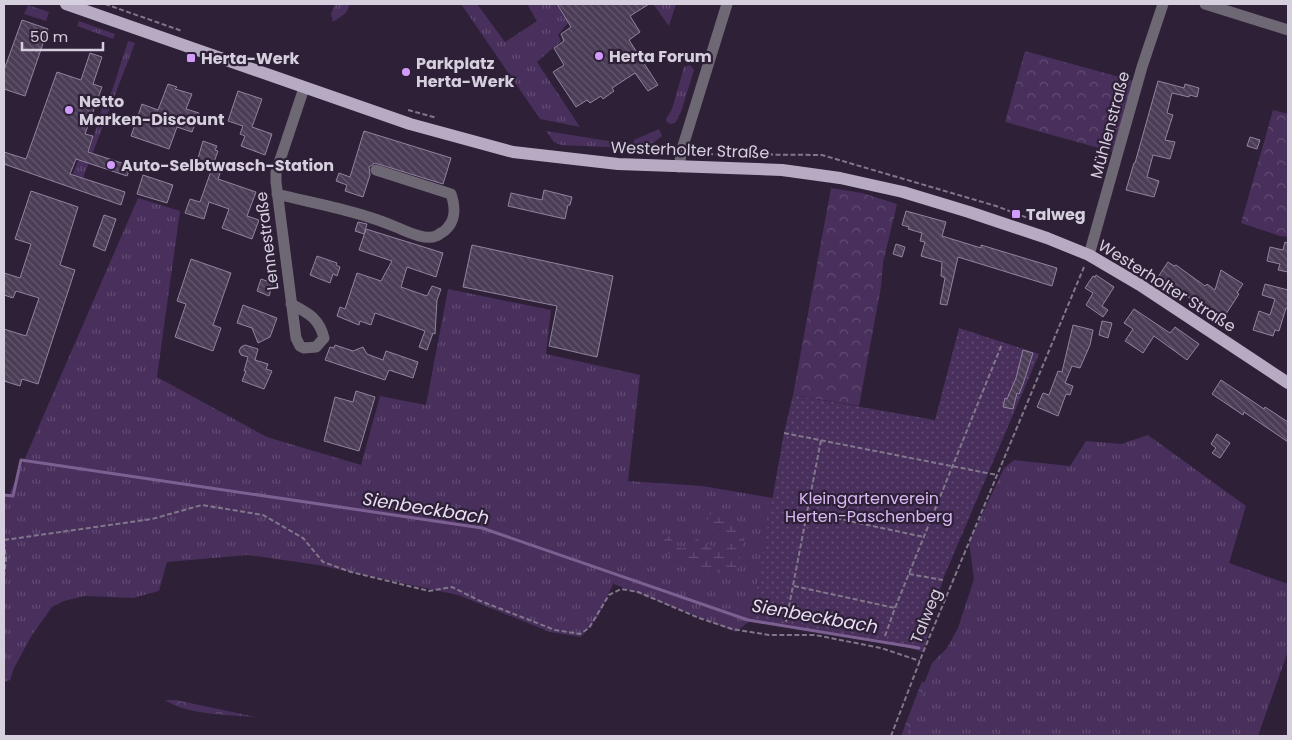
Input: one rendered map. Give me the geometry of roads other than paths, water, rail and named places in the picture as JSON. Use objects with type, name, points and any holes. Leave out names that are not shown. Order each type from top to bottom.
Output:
[{"type":"main road","name":"Westerholter Straße","points":[[66,4],[85,7],[304,88],[410,124],[513,152],[600,163],[680,160],[782,170],[840,178],[903,192],[969,212],[1047,238],[1089,255],[1140,284],[1288,383]]},
{"type":"street","points":[[722,4],[722,19]]},
{"type":"street","points":[[680,160],[727,4]]},
{"type":"street","name":"Mühlenstraße","points":[[1089,255],[1142,67],[1162,4]]},
{"type":"street","points":[[1205,4],[1288,30]]},
{"type":"street","name":"Lennestraße","points":[[291,304],[276,172],[304,88]]},
{"type":"street","points":[[278,194],[370,216],[424,236],[436,236],[448,227],[454,219],[455,205],[451,194],[376,170]]},
{"type":"waterway","name":"Sienbeckbach","points":[[4,495],[13,496],[21,460],[482,528],[748,620],[919,648]]},
{"type":"place","name":"Herta Forum","points":[[599,56]]},
{"type":"place","name":"Herta-Werk","points":[[191,58]]},
{"type":"place","name":"Parkplatz Herta-Werk","points":[[406,72]]},
{"type":"place","name":"Netto Marken-Discount","points":[[69,110]]},
{"type":"place","name":"Auto-Selbtwasch-Station","points":[[111,165]]},
{"type":"place","name":"Talweg","points":[[1016,214]]},
{"type":"park label","name":"Kleingartenverein Herten-Paschenberg","points":[[869,507]]}]
